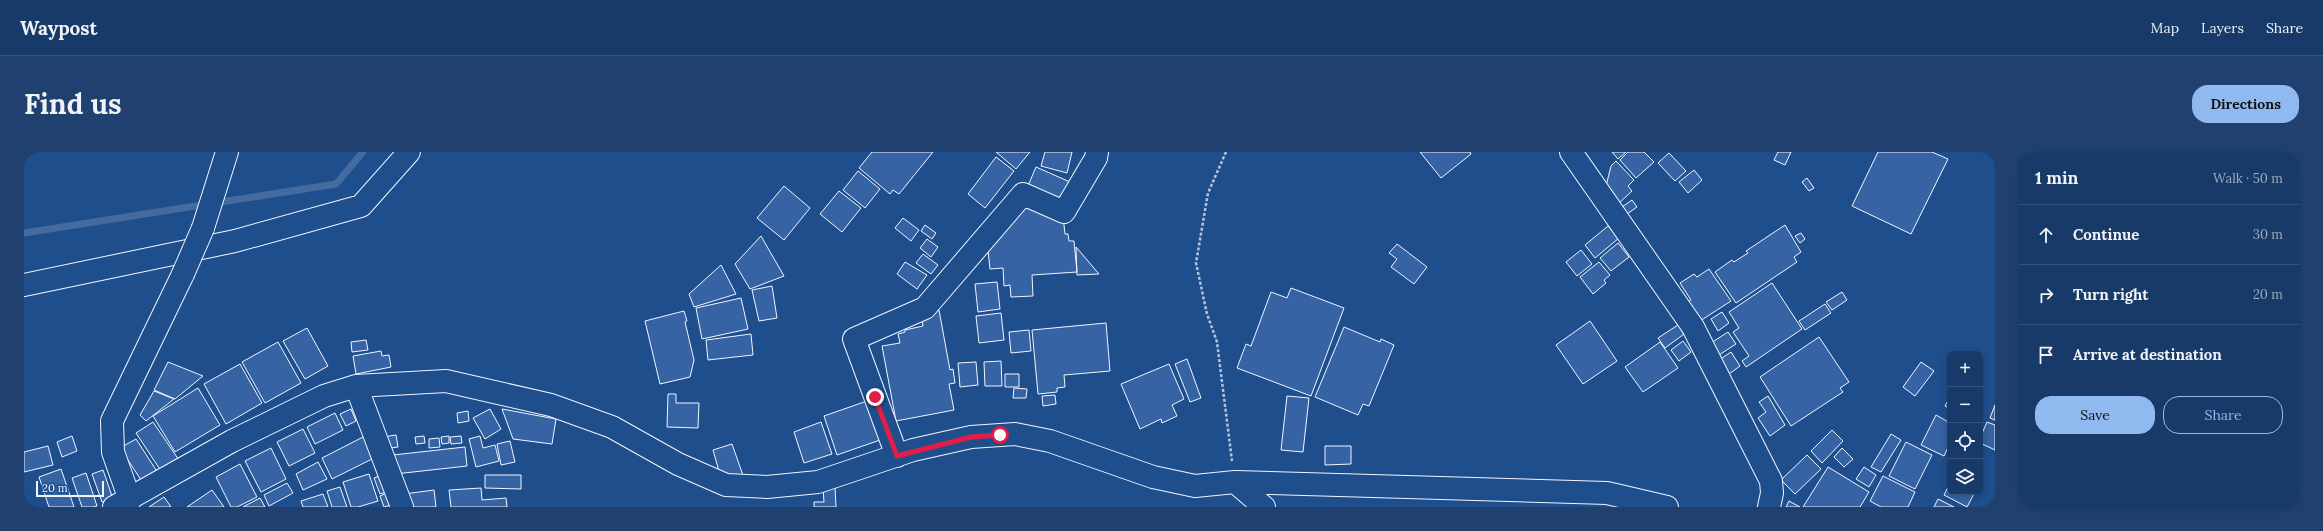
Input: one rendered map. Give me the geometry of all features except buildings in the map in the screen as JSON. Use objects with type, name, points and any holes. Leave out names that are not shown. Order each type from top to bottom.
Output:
[{"type":"street","points":[[227,152],[204,224],[183,274],[112,421],[113,452],[122,504],[232,441],[324,396],[356,386],[446,381],[551,404],[612,428],[678,464],[726,485],[768,487],[818,482],[897,456],[971,437],[1015,434],[1050,441],[1153,477],[1195,486],[1235,482],[1606,493],[1666,507]]},
{"type":"street","points":[[24,285],[236,241],[361,206],[409,152]]},
{"type":"street","points":[[897,456],[854,339],[925,308],[1023,194],[1064,212],[1096,158],[1097,152]]},
{"type":"street","points":[[1571,152],[1693,327],[1771,481],[1772,493],[1769,507]]},
{"type":"street","points":[[356,386],[402,507]]},
{"type":"street","points":[[1235,482],[1264,507]]},
{"type":"path","points":[[1226,152],[1208,193],[1196,263],[1207,314],[1217,342],[1235,482]]},
{"type":"waterway","points":[[24,233],[336,184],[363,152]]},
{"type":"route","points":[[875,397],[897,456],[913,450],[971,437],[1000,435]]}]
